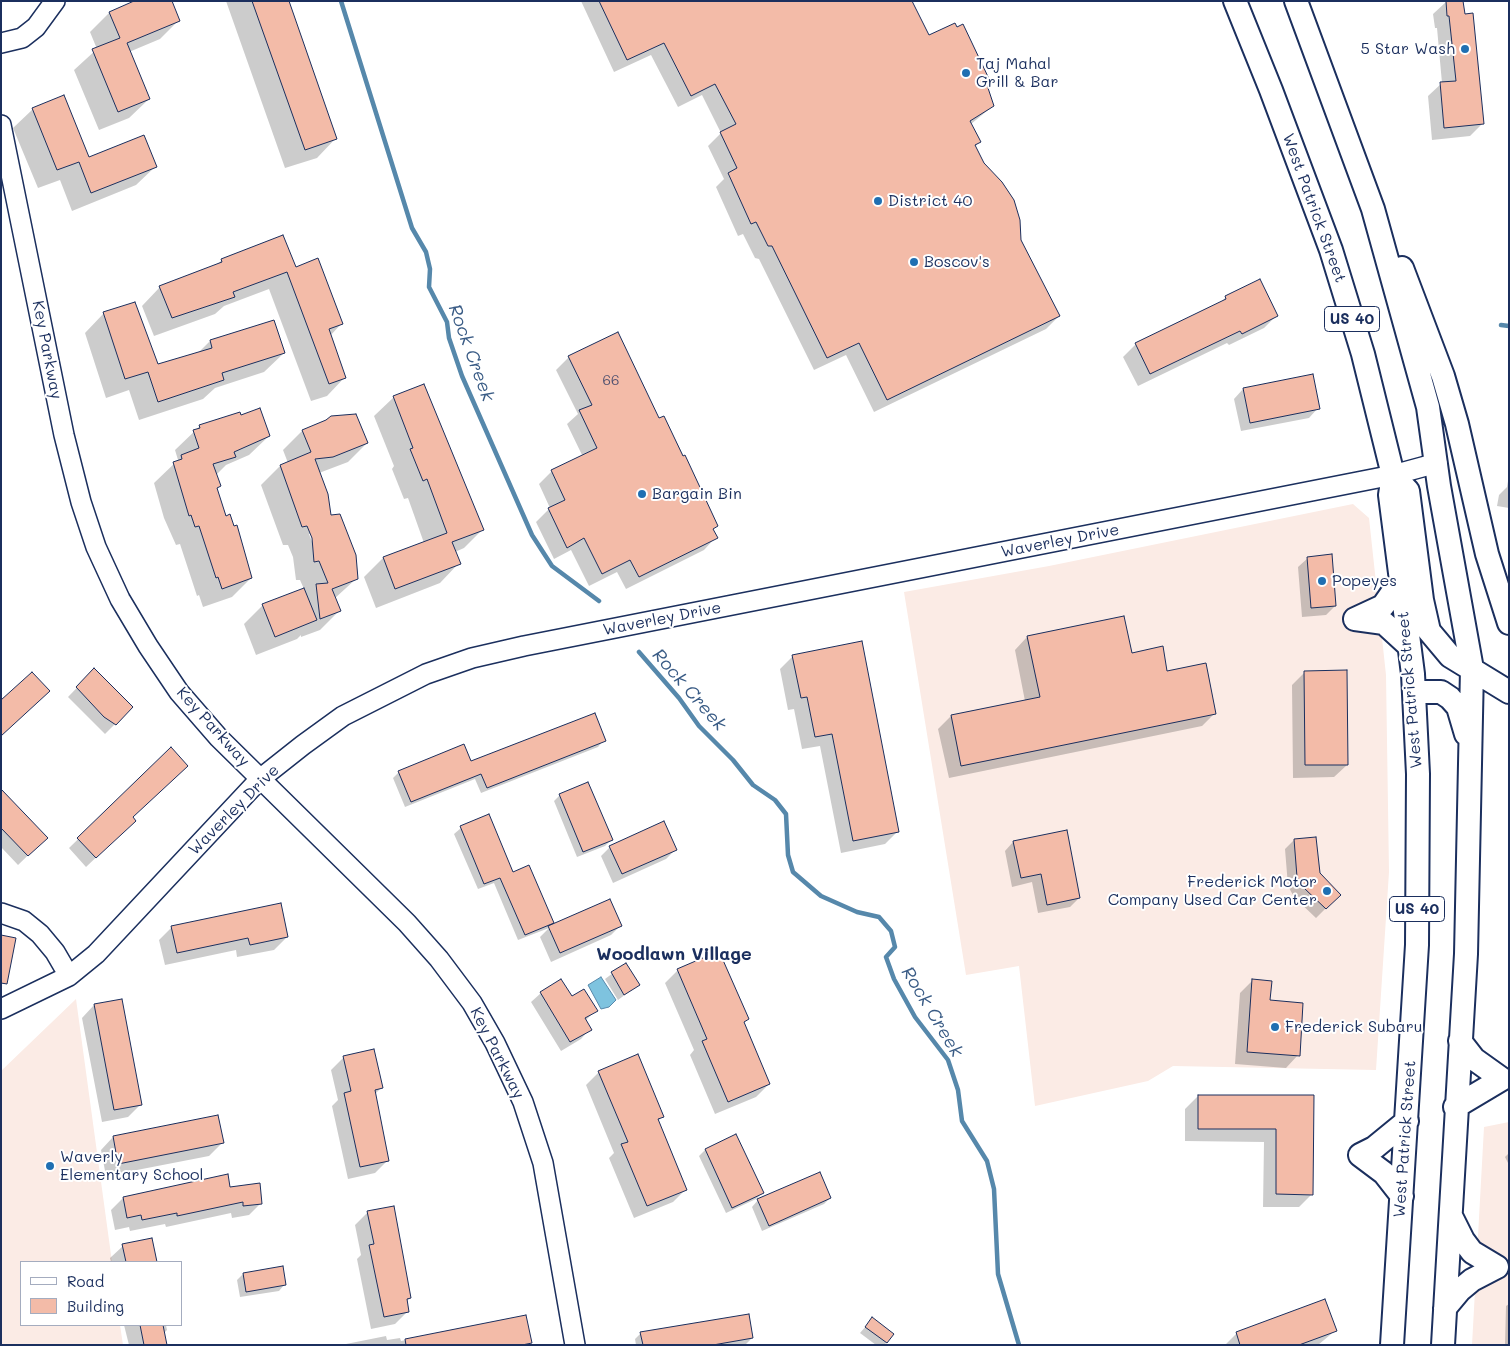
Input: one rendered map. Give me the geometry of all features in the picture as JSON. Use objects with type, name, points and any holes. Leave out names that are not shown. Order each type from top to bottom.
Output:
[{"type":"main road","name":"West Patrick Street","points":[[1235,1],[1271,90],[1331,250],[1363,354],[1393,475],[1390,494],[1414,692],[1418,774],[1417,945],[1392,1345]]},
{"type":"main road","name":"US 40","points":[[1296,1],[1374,209],[1428,407],[1439,486],[1472,669],[1472,756],[1466,954],[1443,1345]]},
{"type":"main road","points":[[1374,209],[1408,280],[1443,376],[1457,424],[1487,554],[1509,623]]},
{"type":"main road","points":[[1393,475],[1408,491],[1422,600],[1429,631],[1450,656],[1509,692]]},
{"type":"main road","points":[[1401,580],[1383,606],[1355,618],[1384,623],[1408,645]]},
{"type":"main road","points":[[1414,692],[1441,692],[1458,708],[1472,756]]},
{"type":"main road","points":[[1456,1107],[1502,1079],[1474,1059],[1460,1041]]},
{"type":"main road","points":[[1402,1196],[1384,1173],[1360,1156],[1374,1148],[1407,1121]]},
{"type":"main road","points":[[1445,1308],[1460,1290],[1472,1280],[1497,1267],[1472,1252],[1463,1240],[1450,1214]]},
{"type":"street","points":[[1,43],[22,38],[36,27],[55,1]]},
{"type":"street","name":"Key Parkway","points":[[1,125],[64,435],[80,502],[96,547],[120,599],[148,646],[179,692],[260,779],[426,945],[472,1003],[495,1043],[522,1102],[543,1163],[575,1345]]},
{"type":"street","name":"Waverley Drive","points":[[1,1009],[69,976],[101,948],[260,779],[343,716],[426,674],[472,658],[524,646],[1393,475],[1437,463]]},
{"type":"street","points":[[1,913],[24,921],[40,934],[55,952],[69,976]]},
{"type":"shaded area","points":[[1353,504],[1369,518],[1386,675],[1389,872],[1376,1070],[1173,1066],[1148,1081],[1035,1106],[1019,966],[966,975],[904,592],[1049,566]]},
{"type":"shaded area","name":"Waverly Elementary School","points":[[76,999],[112,1261],[20,1261],[20,1326],[120,1326],[123,1345],[1,1345],[1,1071]]},
{"type":"shaded area","points":[[1509,1122],[1509,1345],[1472,1345],[1484,1127]]},
{"type":"water","points":[[601,977],[616,1000],[609,1007],[601,1009],[588,985]]},
{"type":"building","points":[[134,1],[172,1],[180,21],[127,43],[150,99],[118,112],[92,49],[120,38],[109,12]]},
{"type":"building","points":[[252,1],[289,1],[337,139],[305,150]]},
{"type":"building","name":"District 40","points":[[599,1],[912,1],[929,35],[955,23],[957,27],[963,24],[991,83],[987,85],[994,106],[970,121],[981,142],[975,145],[984,163],[1002,182],[1014,200],[1020,220],[1021,240],[1060,316],[887,400],[859,343],[827,358],[772,246],[768,246],[756,222],[751,224],[728,173],[737,168],[720,132],[736,124],[715,84],[691,96],[664,43],[627,60]]},
{"type":"building","name":"5 Star Wash","points":[[1446,1],[1463,1],[1465,14],[1473,13],[1484,124],[1444,128],[1440,82],[1456,81]]},
{"type":"building","points":[[64,95],[89,157],[144,135],[157,167],[91,193],[79,162],[57,170],[32,108]]},
{"type":"building","points":[[283,235],[296,267],[318,258],[343,324],[329,329],[346,378],[329,384],[287,272],[233,292],[235,297],[172,318],[159,286],[222,262],[221,259]]},
{"type":"building","points":[[1260,279],[1278,316],[1242,334],[1240,331],[1150,374],[1135,343],[1226,299],[1225,296]]},
{"type":"building","points":[[135,302],[158,364],[212,348],[210,340],[274,320],[285,353],[222,373],[224,380],[158,402],[148,372],[125,379],[103,312]]},
{"type":"building","points":[[618,332],[659,418],[664,416],[683,456],[685,455],[718,526],[713,529],[718,538],[639,577],[630,560],[602,574],[584,538],[567,548],[548,508],[565,500],[551,470],[597,448],[579,410],[592,405],[568,356]]},
{"type":"building","points":[[1313,374],[1320,409],[1250,423],[1243,388]]},
{"type":"building","points":[[424,384],[484,530],[452,542],[461,564],[395,589],[383,557],[447,533],[427,479],[423,481],[410,449],[413,448],[393,396]]},
{"type":"building","points":[[260,408],[270,436],[234,452],[236,457],[213,464],[221,486],[217,488],[226,516],[230,514],[234,526],[237,525],[252,578],[222,589],[218,577],[216,578],[199,526],[195,527],[191,515],[189,516],[173,462],[182,459],[181,455],[199,448],[193,430],[200,428],[199,425],[240,412],[241,415]]},
{"type":"building","points":[[356,414],[368,443],[333,457],[315,459],[328,494],[331,515],[340,514],[356,555],[358,579],[332,589],[341,611],[320,619],[316,584],[328,583],[319,561],[314,562],[312,538],[307,526],[302,527],[280,465],[311,452],[302,430],[331,416]]},
{"type":"building","name":"Popeyes","points":[[1332,554],[1336,606],[1311,608],[1307,557]]},
{"type":"building","points":[[304,588],[317,620],[275,637],[262,604]]},
{"type":"building","points":[[1124,616],[1132,653],[1163,646],[1167,671],[1206,663],[1216,714],[961,766],[951,715],[1040,697],[1027,636]]},
{"type":"building","points":[[862,641],[899,832],[853,841],[832,734],[815,737],[807,697],[801,698],[792,655]]},
{"type":"building","points":[[94,668],[133,707],[116,725],[104,717],[76,687]]},
{"type":"building","points":[[1347,670],[1348,765],[1305,765],[1304,671]]},
{"type":"building","points":[[32,672],[50,691],[1,736],[1,700]]},
{"type":"building","points":[[595,713],[606,741],[487,788],[481,774],[411,802],[398,771],[464,744],[471,761]]},
{"type":"building","points":[[171,747],[188,766],[133,817],[136,821],[96,858],[77,838]]},
{"type":"building","points":[[588,782],[613,840],[583,852],[559,794]]},
{"type":"building","points":[[1,789],[48,838],[28,856],[1,828]]},
{"type":"building","points":[[489,814],[513,872],[529,865],[554,923],[525,935],[500,878],[484,884],[460,826]]},
{"type":"building","points":[[664,821],[677,850],[622,874],[609,846]]},
{"type":"building","points":[[1067,830],[1080,898],[1047,905],[1041,874],[1021,878],[1013,841]]},
{"type":"building","points":[[1316,837],[1320,873],[1341,895],[1326,909],[1304,888],[1297,877],[1294,839]]},
{"type":"building","points":[[610,899],[622,926],[560,953],[548,926]]},
{"type":"building","points":[[281,903],[288,937],[250,945],[248,938],[177,953],[171,926]]},
{"type":"building","points":[[1,935],[16,938],[7,984],[1,983]]},
{"type":"building","points":[[719,951],[749,1019],[744,1022],[770,1084],[728,1102],[702,1041],[707,1039],[677,969]]},
{"type":"building","points":[[626,963],[640,985],[624,995],[611,972]]},
{"type":"building","points":[[561,979],[572,996],[584,989],[598,1011],[585,1018],[592,1030],[570,1042],[540,992]]},
{"type":"building","name":"Frederick Subaru","points":[[1252,979],[1272,981],[1270,1000],[1303,1003],[1300,1056],[1247,1052]]},
{"type":"building","points":[[122,999],[142,1105],[114,1110],[94,1004]]},
{"type":"building","points":[[374,1049],[383,1088],[375,1090],[389,1161],[360,1167],[344,1093],[351,1091],[343,1056]]},
{"type":"building","points":[[638,1054],[664,1117],[658,1119],[687,1190],[647,1206],[621,1144],[628,1142],[598,1071]]},
{"type":"building","points":[[1198,1095],[1314,1095],[1313,1195],[1276,1194],[1276,1129],[1198,1129]]},
{"type":"building","points":[[218,1115],[224,1143],[118,1164],[113,1136]]},
{"type":"building","points":[[736,1134],[764,1193],[732,1208],[705,1149]]},
{"type":"building","points":[[820,1172],[831,1198],[769,1226],[757,1199]]},
{"type":"building","points":[[228,1174],[230,1187],[260,1183],[262,1204],[243,1206],[243,1202],[177,1216],[177,1213],[142,1220],[141,1215],[127,1218],[123,1197]]},
{"type":"building","points":[[394,1206],[411,1298],[407,1299],[409,1312],[384,1317],[369,1245],[374,1244],[367,1211]]},
{"type":"building","points":[[152,1238],[157,1261],[126,1261],[122,1244]]},
{"type":"building","points":[[283,1266],[286,1285],[246,1292],[243,1273]]},
{"type":"building","points":[[1325,1299],[1337,1331],[1299,1345],[1240,1345],[1236,1332]]},
{"type":"building","points":[[749,1314],[753,1338],[713,1345],[643,1345],[640,1332]]},
{"type":"building","points":[[526,1315],[532,1343],[522,1345],[406,1345],[405,1339]]},
{"type":"building","points":[[872,1317],[894,1334],[887,1343],[865,1327]]},
{"type":"building","points":[[140,1326],[163,1326],[167,1345],[144,1345]]},
{"type":"waterway","name":"Rock Creek","points":[[341,1],[412,228],[426,252],[430,269],[429,287],[447,322],[449,338],[462,376],[532,535],[552,566],[599,601]]},
{"type":"waterway","points":[[1501,325],[1509,326]]},
{"type":"waterway","name":"Rock Creek","points":[[639,652],[679,698],[699,726],[733,760],[753,785],[775,800],[786,814],[788,855],[793,872],[821,896],[857,912],[879,917],[891,931],[895,947],[886,957],[894,979],[915,1017],[948,1060],[958,1090],[962,1121],[987,1161],[994,1189],[998,1274],[1019,1345]]},
{"type":"place","name":"5 Star Wash","points":[[1465,49]]},
{"type":"place","name":"Taj Mahal Grill & Bar","points":[[966,73]]},
{"type":"place","name":"District 40","points":[[878,201]]},
{"type":"place","name":"Boscov's","points":[[914,262]]},
{"type":"place","name":"Bargain Bin","points":[[642,494]]},
{"type":"place","name":"Popeyes","points":[[1322,581]]},
{"type":"place","name":"Frederick Motor Company Used Car Center","points":[[1327,891]]},
{"type":"place","name":"Frederick Subaru","points":[[1275,1027]]},
{"type":"place","name":"Waverly Elementary School","points":[[50,1166]]},
{"type":"district","name":"Woodlawn Village","points":[[674,954]]}]
